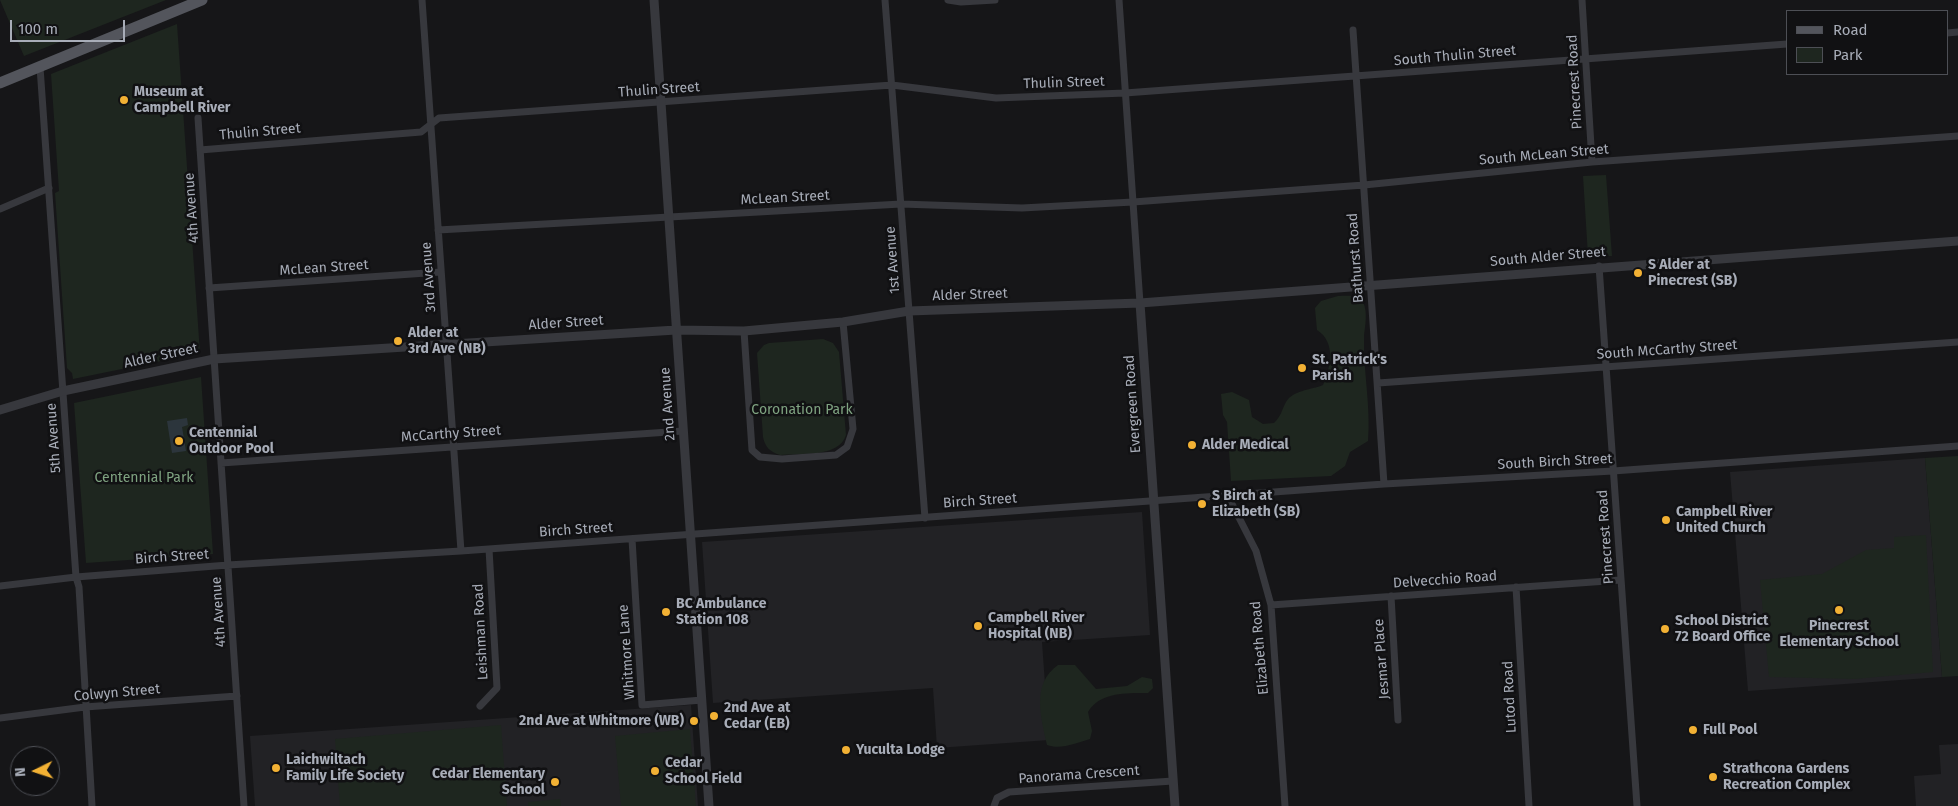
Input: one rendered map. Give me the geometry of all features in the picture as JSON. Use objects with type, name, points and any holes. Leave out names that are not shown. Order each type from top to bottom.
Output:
[{"type":"main road","points":[[0,83],[202,0]]},
{"type":"street","name":"3rd Avenue","points":[[422,0],[461,551]]},
{"type":"street","name":"2nd Avenue","points":[[654,0],[709,806]]},
{"type":"street","name":"1st Avenue","points":[[885,0],[925,518]]},
{"type":"street","points":[[948,0],[961,2],[995,0]]},
{"type":"street","name":"Evergreen Road","points":[[1119,0],[1175,806]]},
{"type":"street","name":"Pinecrest Road","points":[[1582,0],[1592,162]]},
{"type":"street","name":"Bathurst Road","points":[[1353,30],[1384,484]]},
{"type":"street","name":"South Thulin Street","points":[[1125,93],[1786,44]]},
{"type":"street","name":"5th Avenue","points":[[40,67],[76,577],[79,587],[92,806]]},
{"type":"street","name":"Thulin Street","points":[[200,150],[421,132],[439,118],[892,85],[996,98],[1125,93]]},
{"type":"street","name":"4th Avenue","points":[[198,118],[244,806]]},
{"type":"street","name":"South McLean Street","points":[[1133,202],[1364,185],[1592,162],[1958,136]]},
{"type":"street","points":[[0,209],[49,188]]},
{"type":"street","name":"McLean Street","points":[[438,230],[901,204],[1022,208],[1133,202]]},
{"type":"street","name":"South Alder Street","points":[[1140,303],[1599,266],[1958,241]]},
{"type":"street","name":"Pinecrest Road","points":[[1599,266],[1637,806]]},
{"type":"street","name":"McLean Street","points":[[210,288],[441,272]]},
{"type":"street","name":"Alder Street","points":[[0,410],[63,391],[214,359],[676,330],[744,331],[843,322],[909,311],[1140,303]]},
{"type":"street","points":[[744,331],[752,450],[760,458],[782,459],[836,456],[847,447],[853,429],[843,322]]},
{"type":"street","name":"South McCarthy Street","points":[[1378,383],[1958,342]]},
{"type":"street","name":"McCarthy Street","points":[[221,463],[683,431]]},
{"type":"street","name":"South Birch Street","points":[[1154,501],[1958,446]]},
{"type":"street","name":"Elizabeth Road","points":[[1228,496],[1256,550],[1271,605],[1285,806]]},
{"type":"street","name":"Birch Street","points":[[0,586],[76,577],[228,565],[461,551],[1154,501]]},
{"type":"street","name":"Whitmore Lane","points":[[632,539],[642,705],[702,700]]},
{"type":"street","name":"Leishman Road","points":[[480,706],[497,688],[489,549]]},
{"type":"street","name":"Delvecchio Road","points":[[1271,605],[1621,580]]},
{"type":"street","name":"Lutod Road","points":[[1516,587],[1529,806]]},
{"type":"street","name":"Jesmar Place","points":[[1391,596],[1398,720]]},
{"type":"street","name":"Colwyn Street","points":[[0,718],[85,707],[237,696]]},
{"type":"street","name":"Panorama Crescent","points":[[994,806],[997,798],[1009,792],[1173,781]]},
{"type":"shaded area","points":[[187,418],[188,425],[182,427],[186,451],[172,453],[167,421]]},
{"type":"shaded area","name":"Pinecrest Elementary School","points":[[1925,458],[1942,677],[1748,691],[1730,472]]},
{"type":"shaded area","points":[[1142,512],[1150,635],[1042,642],[1049,740],[937,748],[933,688],[713,703],[702,542]]},
{"type":"shaded area","points":[[691,705],[698,806],[255,806],[250,736]]},
{"type":"shaded area","points":[[1958,744],[1958,806],[1916,806],[1914,776],[1941,774],[1939,745]]},
{"type":"green space","points":[[0,0],[166,0],[24,56]]},
{"type":"green space","points":[[177,24],[200,353],[73,379],[72,373],[67,368],[55,193],[59,191],[51,74]]},
{"type":"green space","points":[[1606,175],[1612,256],[1588,256],[1583,176]]},
{"type":"green space","points":[[1338,296],[1352,296],[1361,299],[1365,310],[1364,349],[1369,415],[1368,441],[1350,452],[1345,466],[1331,476],[1231,481],[1227,422],[1223,415],[1221,394],[1232,392],[1249,400],[1252,417],[1263,424],[1274,423],[1286,402],[1293,395],[1323,385],[1330,363],[1330,355],[1327,341],[1317,330],[1315,308],[1321,301]]},
{"type":"green space","name":"Coronation Park","points":[[823,339],[833,343],[839,352],[846,435],[836,448],[827,451],[808,454],[776,454],[765,444],[763,437],[757,353],[764,345],[769,343]]},
{"type":"green space","name":"Centennial Park","points":[[201,377],[213,554],[86,563],[74,403]]},
{"type":"green space","points":[[1958,456],[1958,676],[1942,677],[1925,458]]},
{"type":"green space","points":[[1926,535],[1933,672],[1855,679],[1769,677],[1760,580],[1822,574],[1866,550],[1894,548],[1894,537]]},
{"type":"green space","points":[[1058,665],[1075,665],[1096,689],[1127,686],[1142,677],[1152,679],[1153,688],[1148,693],[1131,693],[1106,697],[1093,705],[1088,712],[1092,731],[1090,739],[1058,747],[1047,745],[1042,723],[1041,691],[1044,682]]},
{"type":"green space","points":[[501,725],[507,806],[340,806],[335,739]]},
{"type":"green space","name":"Cedar School Field","points":[[690,729],[696,806],[621,806],[615,736]]},
{"type":"green space","points":[[560,799],[561,806],[528,806],[528,802]]},
{"type":"place","name":"Museum at Campbell River","points":[[124,100]]},
{"type":"place","name":"S Alder at Pinecrest (SB)","points":[[1638,273]]},
{"type":"place","name":"Alder at 3rd Ave (NB)","points":[[398,341]]},
{"type":"place","name":"St. Patrick's Parish","points":[[1302,368]]},
{"type":"place","name":"Centennial Outdoor Pool","points":[[179,441]]},
{"type":"place","name":"Alder Medical","points":[[1192,445]]},
{"type":"place","name":"S Birch at Elizabeth (SB)","points":[[1202,504]]},
{"type":"place","name":"Campbell River United Church","points":[[1666,520]]},
{"type":"place","name":"Pinecrest Elementary School","points":[[1839,610]]},
{"type":"place","name":"BC Ambulance Station 108","points":[[666,612]]},
{"type":"place","name":"Campbell River Hospital (NB)","points":[[978,626]]},
{"type":"place","name":"School District 72 Board Office","points":[[1665,629]]},
{"type":"place","name":"2nd Ave at Cedar (EB)","points":[[714,716]]},
{"type":"place","name":"2nd Ave at Whitmore (WB)","points":[[694,721]]},
{"type":"place","name":"Full Pool","points":[[1693,730]]},
{"type":"place","name":"Yuculta Lodge","points":[[846,750]]},
{"type":"place","name":"Laichwiltach Family Life Society","points":[[276,768]]},
{"type":"place","name":"Cedar School Field","points":[[655,771]]},
{"type":"place","name":"Strathcona Gardens Recreation Complex","points":[[1713,777]]},
{"type":"place","name":"Cedar Elementary School","points":[[555,782]]}]
